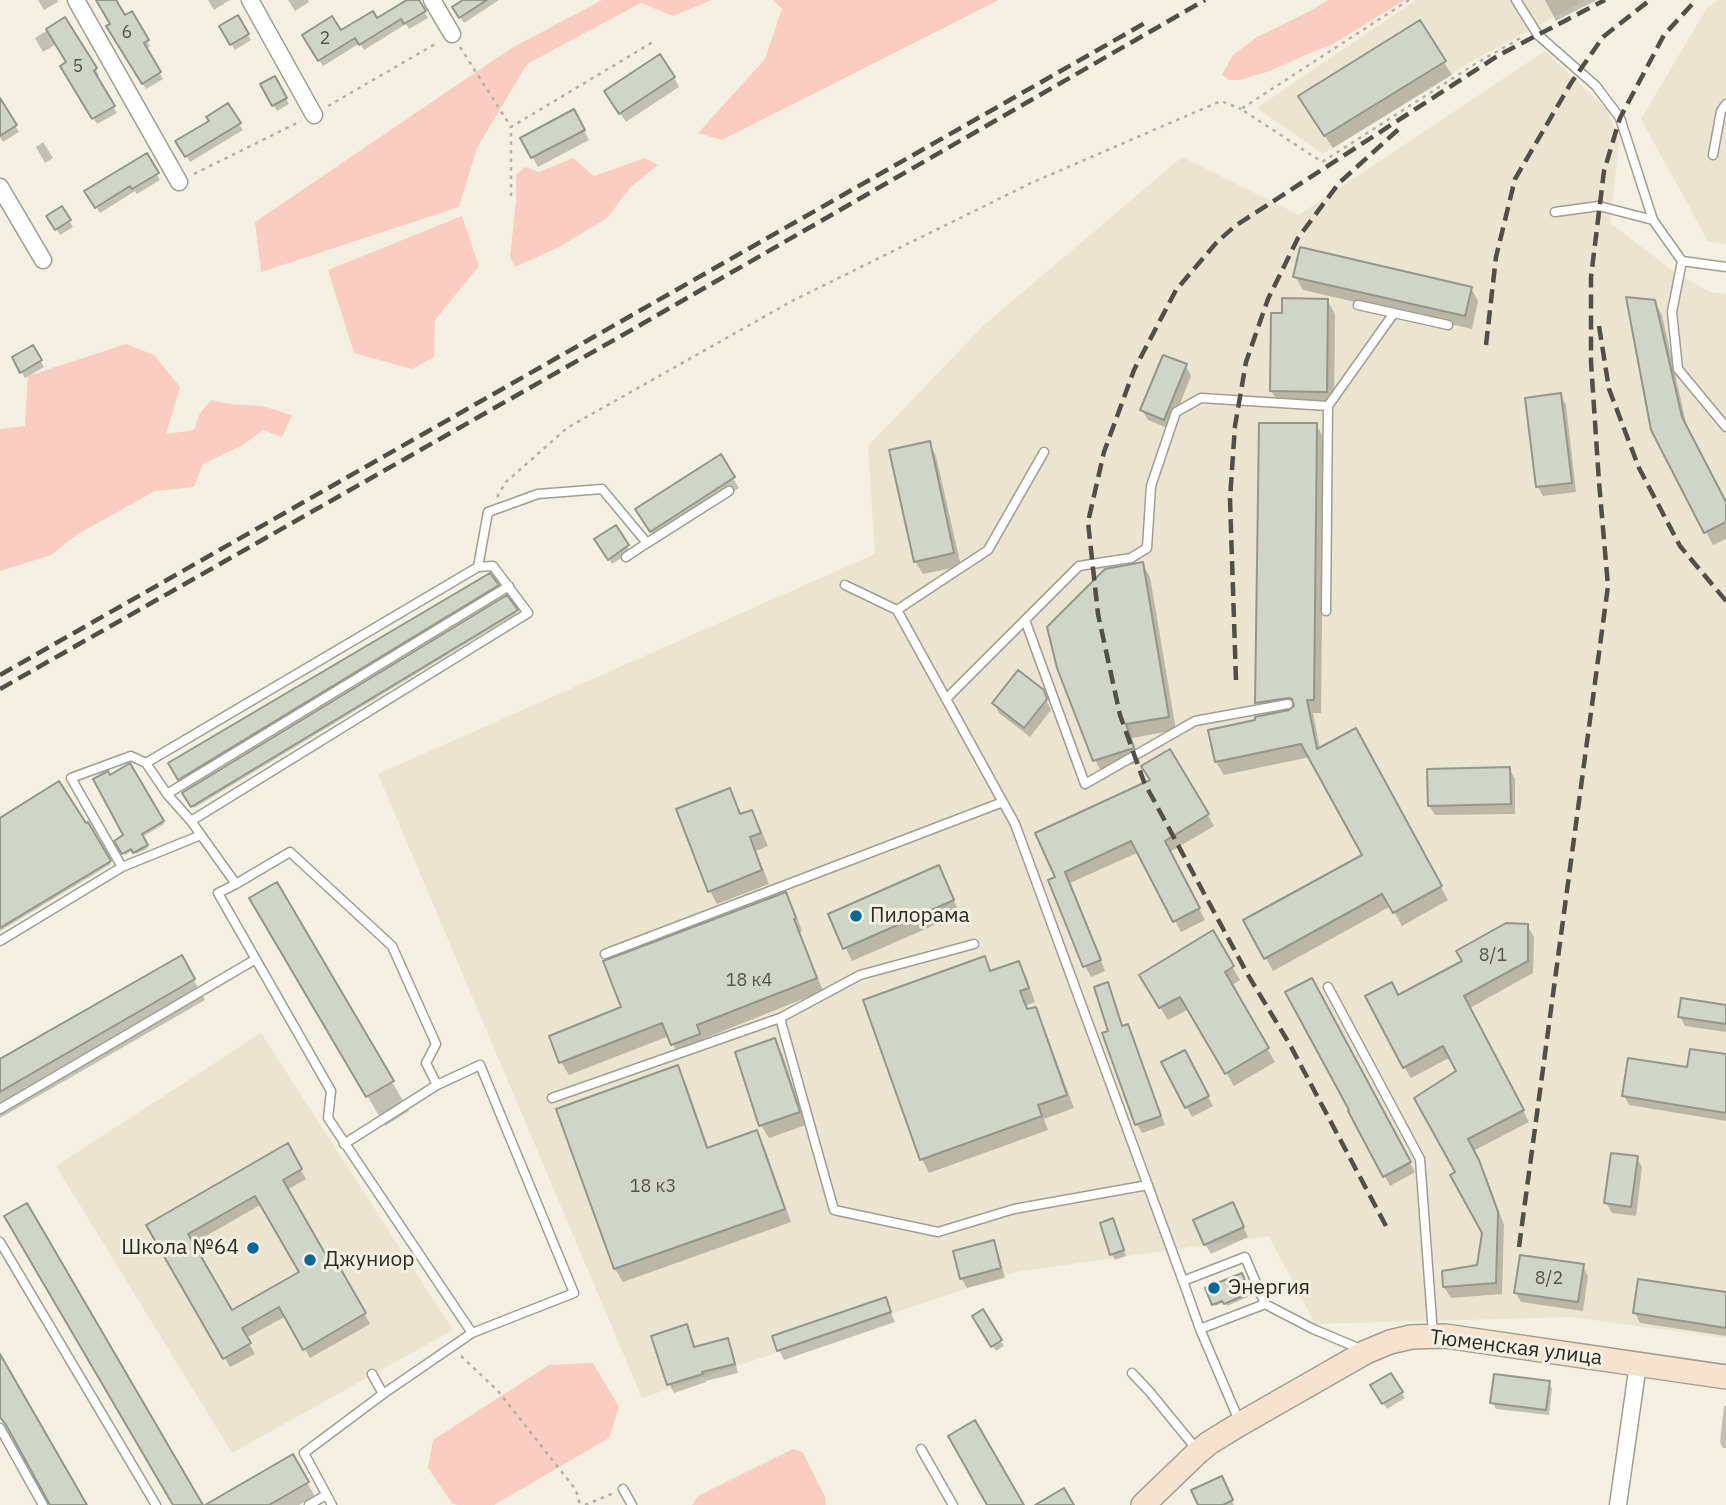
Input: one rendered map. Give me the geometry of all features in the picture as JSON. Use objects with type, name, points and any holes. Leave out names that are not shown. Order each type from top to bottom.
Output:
[{"type":"main road","name":"Тюменская улица","points":[[1144,1503],[1198,1452],[1240,1424],[1366,1352],[1411,1337],[1446,1336],[1726,1377]]},
{"type":"street","points":[[76,0],[178,182]]},
{"type":"street","points":[[250,0],[314,115]]},
{"type":"street","points":[[432,0],[452,34]]},
{"type":"street","points":[[0,187],[43,260]]},
{"type":"street","points":[[1618,1505],[1638,1364]]},
{"type":"lane","points":[[1516,0],[1538,35],[1596,86],[1620,118],[1653,220],[1682,261],[1672,312],[1678,369],[1726,427]]},
{"type":"lane","points":[[1713,155],[1721,111],[1726,104]]},
{"type":"lane","points":[[1555,212],[1599,206],[1653,220]]},
{"type":"lane","points":[[1682,261],[1726,267]]},
{"type":"lane","points":[[1358,305],[1448,325]]},
{"type":"lane","points":[[1326,611],[1328,407],[1394,313]]},
{"type":"lane","points":[[946,699],[1079,566],[1131,558],[1147,548],[1151,486],[1176,412],[1200,398],[1328,407]]},
{"type":"lane","points":[[897,610],[988,550],[1044,452]]},
{"type":"lane","points":[[478,567],[488,512],[538,494],[602,489],[647,543]]},
{"type":"lane","points":[[626,557],[729,491]]},
{"type":"lane","points":[[146,763],[478,567],[493,566],[528,613],[191,821]]},
{"type":"lane","points":[[845,585],[897,610],[1015,824],[1199,1329],[1240,1424]]},
{"type":"lane","points":[[167,794],[509,586]]},
{"type":"lane","points":[[1025,620],[1085,784],[1195,721],[1288,704]]},
{"type":"lane","points":[[122,867],[71,778],[131,756],[146,763],[236,884]]},
{"type":"lane","points":[[605,954],[1003,802]]},
{"type":"lane","points":[[0,941],[122,867],[201,835]]},
{"type":"lane","points":[[437,1085],[426,1063],[436,1044],[392,946],[290,852],[218,893],[331,1091],[328,1118],[472,1333]]},
{"type":"lane","points":[[552,1098],[780,1018],[860,975],[974,944]]},
{"type":"lane","points":[[0,1108],[256,959]]},
{"type":"lane","points":[[1328,987],[1420,1159],[1433,1336]]},
{"type":"lane","points":[[780,1018],[834,1210],[938,1232],[1014,1209],[1148,1185]]},
{"type":"lane","points":[[332,1505],[304,1453],[472,1333],[574,1293],[480,1065],[437,1085],[345,1144]]},
{"type":"lane","points":[[0,1242],[156,1505]]},
{"type":"lane","points":[[1183,1281],[1245,1257],[1265,1304],[1366,1352]]},
{"type":"lane","points":[[1199,1329],[1265,1304]]},
{"type":"lane","points":[[1132,1373],[1198,1452]]},
{"type":"lane","points":[[372,1374],[383,1394]]},
{"type":"lane","points":[[0,1428],[43,1505]]},
{"type":"lane","points":[[921,1449],[953,1505]]},
{"type":"lane","points":[[623,1489],[632,1505]]},
{"type":"lane","points":[[309,1505],[326,1495]]},
{"type":"path","points":[[1241,109],[1409,0]]},
{"type":"path","points":[[488,512],[506,482],[566,428],[792,301],[1031,183],[1221,101],[1241,109],[1322,162],[1475,64],[1535,30]]},
{"type":"path","points":[[178,182],[314,115],[452,34],[511,127],[511,196]]},
{"type":"path","points":[[511,127],[653,42]]},
{"type":"path","points":[[452,1347],[498,1391],[576,1490],[583,1505],[623,1489]]},
{"type":"shaded area","points":[[602,0],[712,0],[673,16],[641,3],[527,64],[477,148],[459,207],[261,272],[255,222],[510,49]]},
{"type":"shaded area","points":[[773,0],[999,0],[722,140],[698,133],[765,59],[782,9]]},
{"type":"shaded area","points":[[1328,0],[1405,0],[1331,45],[1270,71],[1240,80],[1229,80],[1222,75],[1233,55],[1257,37]]},
{"type":"shaded area","points":[[1416,0],[1586,0],[1474,60],[1323,154],[1257,108]]},
{"type":"shaded area","points":[[1718,0],[1726,0],[1726,244],[1708,241],[1641,119],[1707,8]]},
{"type":"shaded area","points":[[1545,51],[1609,112],[1619,142],[1610,223],[1673,271],[1710,292],[1726,294],[1726,1338],[1571,1317],[1315,1324],[1269,1236],[1016,1272],[642,1398],[378,774],[875,554],[868,446],[984,325],[1182,157],[1299,215]]},
{"type":"shaded area","points":[[573,158],[594,176],[645,158],[658,165],[630,188],[607,218],[561,246],[515,267],[510,257],[516,175],[525,167],[539,172]]},
{"type":"shaded area","points":[[462,216],[479,266],[435,320],[434,357],[412,369],[354,353],[328,270]]},
{"type":"shaded area","points":[[126,344],[154,355],[180,387],[166,434],[194,430],[200,413],[211,400],[262,406],[292,415],[282,437],[263,430],[243,445],[203,464],[194,487],[155,491],[78,534],[51,555],[0,571],[0,429],[25,426],[28,376]]},
{"type":"shaded area","name":"Школа №64","points":[[261,1033],[453,1330],[232,1453],[56,1166]]},
{"type":"shaded area","points":[[593,1363],[619,1407],[609,1438],[494,1505],[452,1503],[428,1468],[433,1440],[549,1365]]},
{"type":"shaded area","points":[[793,1449],[804,1455],[825,1497],[826,1505],[692,1505],[702,1494]]},
{"type":"building","points":[[96,0],[116,0],[125,15],[132,11],[149,40],[144,43],[161,72],[142,84],[106,26],[110,24]]},
{"type":"building","points":[[407,0],[419,0],[426,11],[404,24],[401,19],[359,45],[355,38],[318,61],[302,35],[332,16],[341,30],[373,11],[377,18]]},
{"type":"building","points":[[463,0],[487,0],[459,18],[452,7]]},
{"type":"building","points":[[238,15],[249,34],[230,45],[219,26]]},
{"type":"building","points":[[65,17],[97,68],[94,71],[115,106],[92,119],[60,66],[66,62],[46,29]]},
{"type":"building","points":[[1420,20],[1446,61],[1324,136],[1298,96]]},
{"type":"building","points":[[660,54],[675,77],[619,114],[604,91]]},
{"type":"building","points":[[275,76],[287,98],[272,106],[260,84]]},
{"type":"building","points":[[0,98],[17,125],[0,136]]},
{"type":"building","points":[[228,103],[241,123],[185,157],[175,141],[209,121],[206,117]]},
{"type":"building","points":[[574,109],[585,130],[531,158],[520,138]]},
{"type":"building","points":[[147,153],[159,173],[132,189],[130,186],[95,208],[84,191]]},
{"type":"building","points":[[62,206],[71,220],[55,230],[46,216]]},
{"type":"building","points":[[1300,247],[1472,287],[1465,316],[1293,277]]},
{"type":"building","points":[[1626,297],[1655,300],[1682,417],[1726,502],[1726,522],[1704,533],[1651,430]]},
{"type":"building","points":[[1282,298],[1328,299],[1327,392],[1270,391],[1271,313],[1282,313]]},
{"type":"building","points":[[33,345],[42,360],[20,373],[12,357]]},
{"type":"building","points":[[1163,355],[1187,364],[1164,420],[1140,410]]},
{"type":"building","points":[[1561,393],[1572,483],[1536,487],[1525,398]]},
{"type":"building","points":[[1259,423],[1317,423],[1314,700],[1307,700],[1317,749],[1356,728],[1442,886],[1393,913],[1382,894],[1264,959],[1243,920],[1362,855],[1301,744],[1215,762],[1208,730],[1255,720],[1255,717],[1289,710],[1294,706],[1292,699],[1288,698],[1255,703]]},
{"type":"building","points":[[930,441],[954,553],[914,562],[889,450]]},
{"type":"building","points":[[721,454],[735,477],[650,532],[635,509]]},
{"type":"building","points":[[616,525],[629,545],[608,560],[594,539]]},
{"type":"building","points":[[1143,562],[1169,717],[1126,724],[1134,748],[1093,761],[1057,668],[1047,627],[1105,569]]},
{"type":"building","points":[[490,573],[499,585],[178,780],[168,763]]},
{"type":"building","points":[[507,595],[518,610],[191,807],[182,793],[185,791]]},
{"type":"building","points":[[1018,670],[1044,690],[1047,699],[1024,728],[992,703]]},
{"type":"building","points":[[1170,749],[1209,814],[1165,841],[1200,908],[1173,922],[1131,841],[1065,872],[1101,960],[1083,967],[1048,880],[1055,877],[1035,833],[1150,780],[1141,766]]},
{"type":"building","points":[[130,763],[164,821],[142,834],[148,845],[133,853],[131,849],[122,854],[114,841],[123,835],[93,779],[108,771],[110,775]]},
{"type":"building","points":[[1510,767],[1511,804],[1428,806],[1427,769]]},
{"type":"building","points":[[59,781],[111,861],[0,928],[0,818]]},
{"type":"building","points":[[730,788],[740,814],[752,810],[761,833],[750,837],[762,870],[708,892],[676,809]]},
{"type":"building","points":[[939,865],[954,900],[843,949],[828,914]]},
{"type":"building","points":[[277,882],[394,1081],[366,1097],[249,898]]},
{"type":"building","points":[[786,892],[817,978],[697,1025],[700,1034],[671,1045],[662,1023],[559,1063],[549,1036],[621,1007],[603,961]]},
{"type":"building","points":[[1506,923],[1528,924],[1528,961],[1464,996],[1524,1110],[1468,1139],[1479,1160],[1498,1212],[1496,1283],[1443,1287],[1442,1271],[1477,1265],[1482,1233],[1450,1175],[1455,1172],[1414,1098],[1456,1071],[1443,1046],[1403,1068],[1365,996],[1392,982],[1398,995],[1462,961],[1456,951]]},
{"type":"building","points":[[1213,930],[1234,966],[1225,972],[1269,1048],[1225,1074],[1180,997],[1159,1008],[1139,975]]},
{"type":"building","points":[[182,955],[195,979],[0,1092],[0,1059]]},
{"type":"building","points":[[985,956],[990,971],[1019,961],[1029,988],[1020,991],[1027,1009],[1036,1007],[1067,1095],[1038,1105],[1042,1116],[920,1160],[863,1000]]},
{"type":"building","points":[[1312,978],[1411,1162],[1383,1177],[1285,992]]},
{"type":"building","points":[[1108,982],[1122,1026],[1128,1024],[1161,1116],[1135,1125],[1102,1033],[1108,1031],[1094,987]]},
{"type":"building","points":[[1681,998],[1726,1005],[1726,1024],[1678,1017]]},
{"type":"building","points":[[775,1038],[800,1112],[759,1126],[735,1052]]},
{"type":"building","points":[[1690,1049],[1726,1054],[1726,1113],[1622,1096],[1628,1058],[1687,1067]]},
{"type":"building","points":[[1185,1050],[1209,1096],[1185,1108],[1161,1062]]},
{"type":"building","points":[[678,1065],[707,1148],[757,1130],[785,1209],[614,1269],[556,1109]]},
{"type":"building","points":[[288,1143],[302,1169],[283,1180],[331,1264],[336,1261],[366,1313],[303,1350],[279,1307],[242,1328],[251,1343],[223,1359],[146,1225]],"holes":[[[255,1196],[299,1272],[232,1310],[188,1234]]]},
{"type":"building","points":[[1611,1153],[1638,1156],[1631,1207],[1604,1203]]},
{"type":"building","points":[[1233,1202],[1244,1227],[1204,1245],[1193,1220]]},
{"type":"building","points":[[27,1203],[203,1505],[173,1505],[4,1216]]},
{"type":"building","points":[[1113,1218],[1124,1250],[1110,1255],[1100,1223]]},
{"type":"building","points":[[994,1240],[1001,1268],[960,1279],[953,1251]]},
{"type":"building","points":[[1520,1255],[1584,1264],[1578,1302],[1514,1293]]},
{"type":"building","points":[[1242,1273],[1250,1293],[1224,1304],[1222,1301],[1212,1305],[1205,1288]]},
{"type":"building","points":[[1638,1279],[1726,1292],[1726,1328],[1633,1313]]},
{"type":"building","points":[[886,1297],[891,1312],[777,1351],[772,1336]]},
{"type":"building","points":[[983,1309],[1002,1340],[991,1347],[972,1316]]},
{"type":"building","points":[[687,1324],[694,1347],[728,1338],[735,1364],[667,1385],[651,1336]]},
{"type":"building","points":[[0,1354],[87,1505],[50,1505],[0,1417]]},
{"type":"building","points":[[1391,1373],[1403,1392],[1382,1404],[1370,1385]]},
{"type":"building","points":[[1494,1374],[1550,1381],[1546,1410],[1490,1403]]},
{"type":"building","points":[[975,1420],[1024,1505],[987,1505],[948,1436]]},
{"type":"building","points":[[293,1454],[309,1482],[269,1505],[205,1505]]},
{"type":"building","points":[[1222,1476],[1233,1500],[1223,1505],[1198,1505],[1191,1490]]},
{"type":"building","points":[[1064,1488],[1074,1505],[1035,1505]]},
{"type":"railway","points":[[0,689],[1205,0]]},
{"type":"railway","points":[[1386,1226],[1289,1043],[1248,975],[1144,782],[1120,715],[1098,614],[1088,522],[1104,452],[1134,370],[1176,290],[1217,242],[1235,226],[1499,55],[1605,0]]},
{"type":"railway","points":[[1486,345],[1496,257],[1515,179],[1571,83],[1603,37],[1650,0]]},
{"type":"railway","points":[[1519,1247],[1608,586],[1591,362],[1591,277],[1604,171],[1620,118],[1664,35],[1696,0]]},
{"type":"railway","points":[[0,675],[1145,23]]},
{"type":"railway","points":[[1236,680],[1230,499],[1235,426],[1246,362],[1268,299],[1298,238],[1339,183],[1400,128]]},
{"type":"railway","points":[[1599,326],[1609,389],[1639,468],[1680,546],[1726,601]]},
{"type":"place","name":"Пилорама","points":[[856,916]]},
{"type":"place","name":"Школа №64","points":[[253,1248]]},
{"type":"place","name":"Джуниор","points":[[310,1260]]},
{"type":"place","name":"Энергия","points":[[1214,1288]]}]
